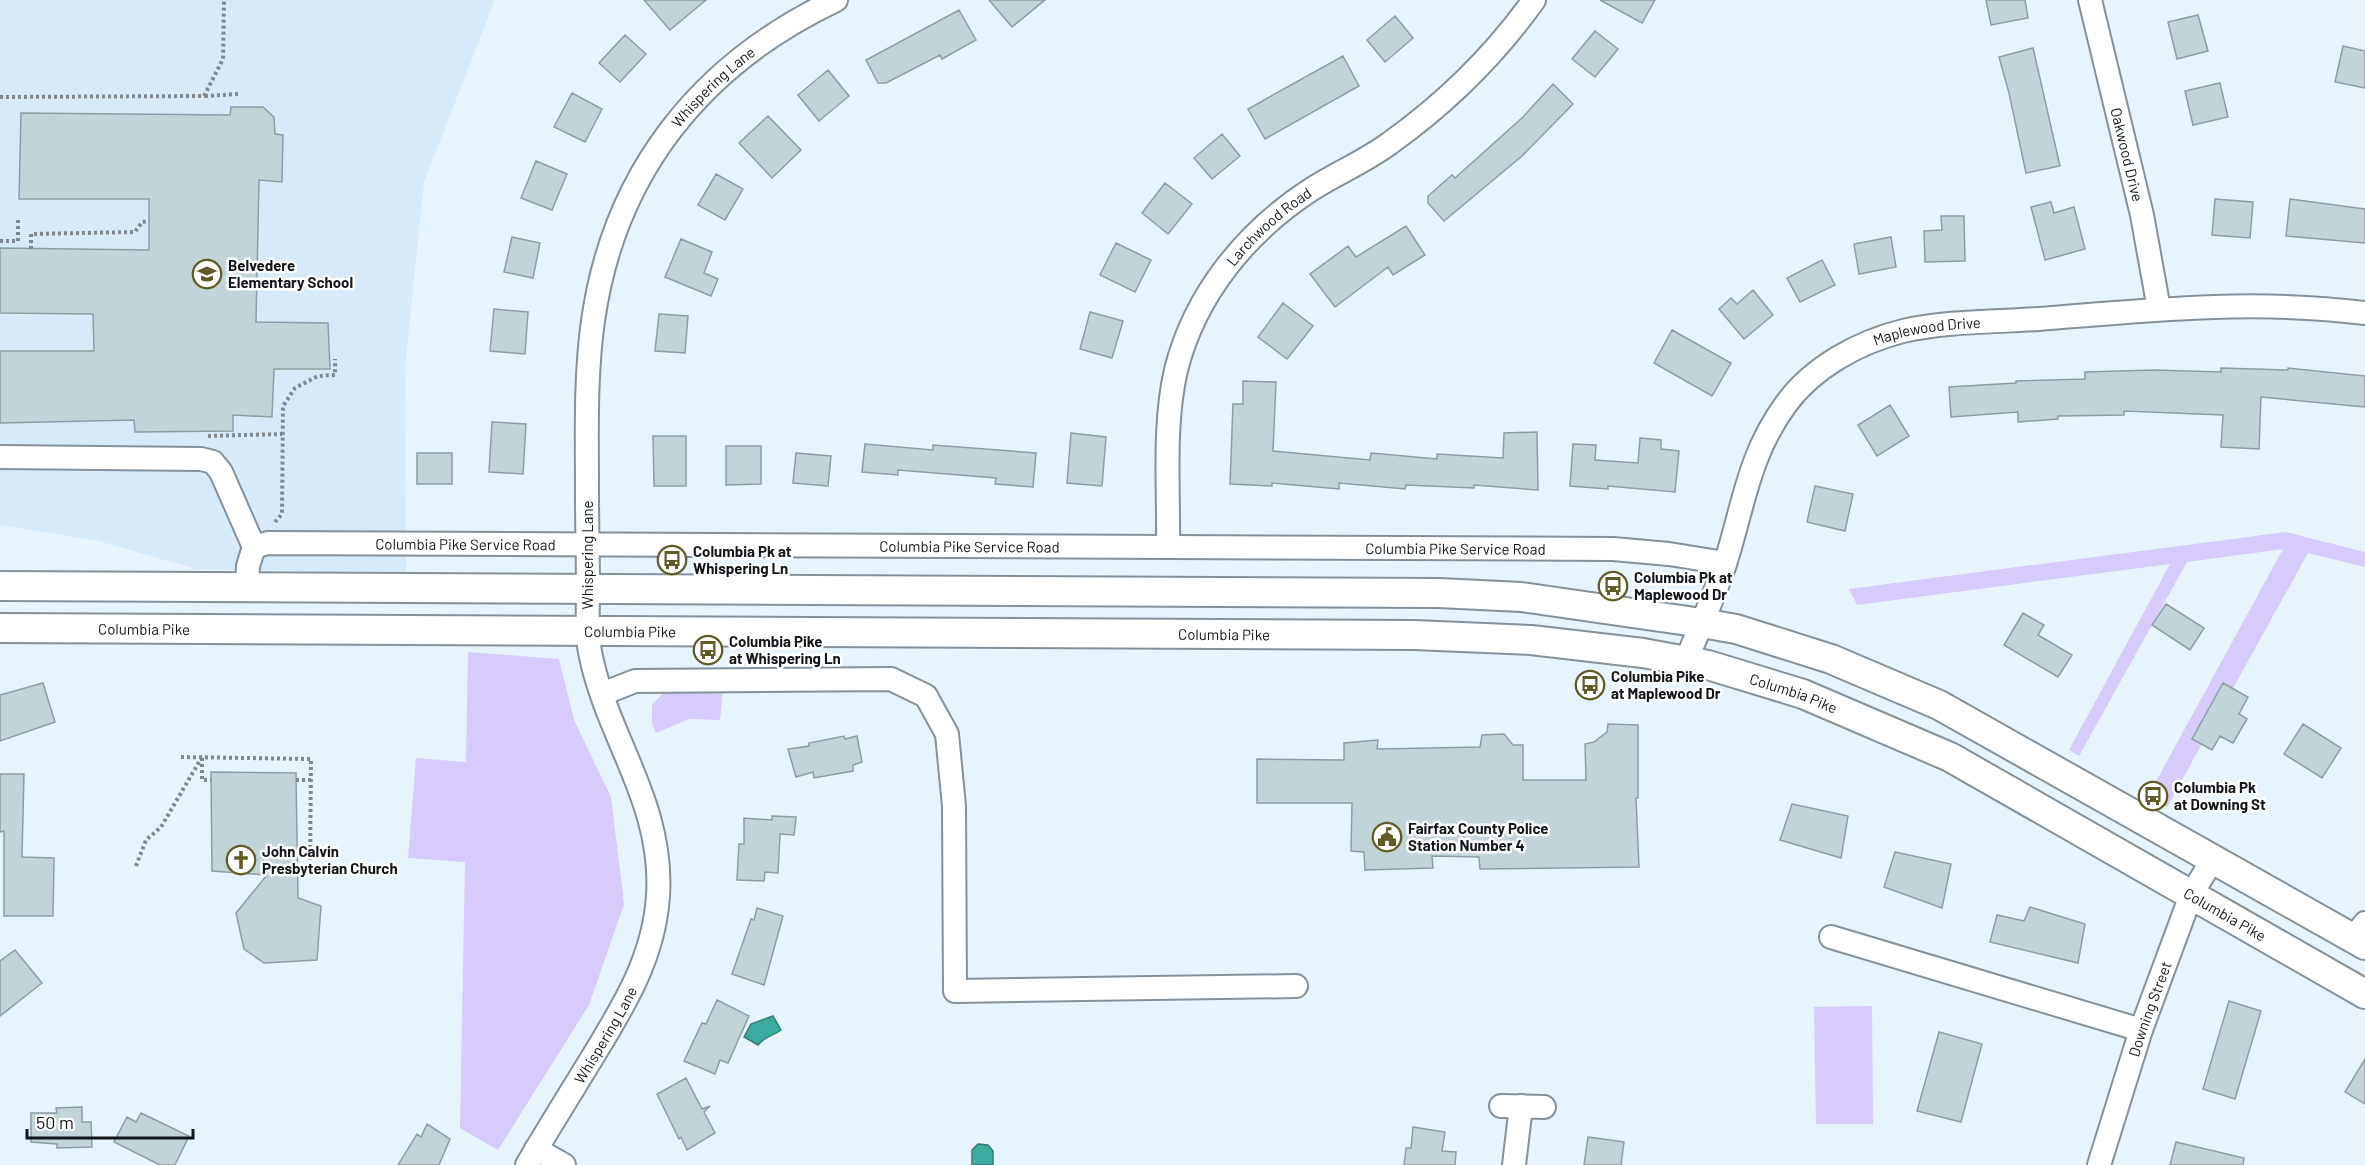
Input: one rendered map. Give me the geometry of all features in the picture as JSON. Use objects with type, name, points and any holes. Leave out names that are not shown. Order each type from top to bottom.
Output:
[{"type":"main road","points":[[0,586],[1439,593],[1521,597],[1702,623],[1736,629],[1789,645],[1939,705],[2213,859],[2361,935]]},
{"type":"main road","name":"Columbia Pike","points":[[0,628],[588,629],[1414,635],[1531,640],[1686,661],[1749,676],[1803,694],[1941,752],[2365,994]]},
{"type":"street","name":"Whispering Lane","points":[[531,1157],[628,999],[642,969],[656,915],[658,858],[650,818],[636,775],[615,730],[594,670],[588,629],[589,382],[593,322],[603,272],[618,224],[637,182],[661,142],[690,105],[727,68],[761,41],[802,16],[836,0]]},
{"type":"street","name":"Larchwood Road","points":[[1168,547],[1170,407],[1176,370],[1187,337],[1205,301],[1227,266],[1252,236],[1280,211],[1314,188],[1371,156],[1433,111],[1477,70],[1515,27],[1534,0]]},
{"type":"street","name":"Oakwood Drive","points":[[2090,0],[2142,215],[2158,309]]},
{"type":"street","name":"Maplewood Drive","points":[[1686,661],[1725,563],[1753,461],[1769,428],[1787,402],[1810,378],[1839,357],[1869,342],[1920,328],[2215,306],[2286,306],[2365,313]]},
{"type":"street","points":[[0,457],[201,459],[213,462],[221,472],[254,547],[248,566],[247,586]]},
{"type":"street","name":"Columbia Pike Service Road","points":[[254,547],[268,543],[1613,549],[1670,554],[1725,563]]},
{"type":"street","points":[[602,694],[635,681],[891,679],[926,696],[946,734],[954,806],[955,991],[1296,986]]},
{"type":"street","name":"Downing Street","points":[[2099,1165],[2141,1030],[2191,895],[2213,859]]},
{"type":"street","points":[[1831,937],[2141,1030]]},
{"type":"street","points":[[1514,1165],[1511,1106],[1544,1107]]},
{"type":"street","points":[[531,1157],[564,1165]]},
{"type":"path","points":[[204,96],[223,59],[224,0]]},
{"type":"path","points":[[0,97],[238,94]]},
{"type":"path","points":[[0,242],[18,242],[18,219]]},
{"type":"path","points":[[31,249],[31,234],[135,232],[142,222],[149,221]]},
{"type":"path","points":[[264,520],[274,522],[282,513],[283,406],[296,388],[318,376],[335,375],[335,359]]},
{"type":"path","points":[[221,436],[227,446]]},
{"type":"path","points":[[181,757],[311,759],[310,868]]},
{"type":"path","points":[[202,757],[202,780],[211,780]]},
{"type":"path","points":[[136,866],[146,840],[162,827],[202,757]]},
{"type":"path","points":[[296,780],[311,780]]},
{"type":"shaded area","name":"Belvedere Elementary School","points":[[0,0],[495,0],[424,182],[405,367],[406,572],[196,569],[99,541],[0,525]]},
{"type":"shaded area","points":[[2286,532],[2365,552],[2365,567],[2308,553],[2167,807],[2148,796],[2283,549],[2187,562],[2079,756],[2069,750],[2170,564],[1857,605],[1849,589]]},
{"type":"shaded area","points":[[468,652],[559,659],[574,720],[611,797],[624,904],[589,1005],[498,1150],[460,1128],[465,862],[408,858],[416,758],[466,762]]},
{"type":"shaded area","points":[[723,688],[720,720],[689,719],[656,733],[652,724],[652,705],[666,690]]},
{"type":"shaded area","points":[[1872,1006],[1873,1124],[1816,1124],[1814,1007]]},
{"type":"shaded area","points":[[773,1016],[781,1030],[758,1045],[744,1037],[751,1024]]},
{"type":"shaded area","points":[[978,1144],[988,1145],[993,1151],[993,1165],[972,1165],[972,1150]]},
{"type":"building","points":[[644,0],[706,0],[670,30]]},
{"type":"building","points":[[989,0],[1045,0],[1012,27]]},
{"type":"building","points":[[1600,0],[1655,0],[1642,23]]},
{"type":"building","points":[[1986,0],[2025,0],[2028,18],[1991,25]]},
{"type":"building","points":[[959,10],[976,40],[942,59],[940,55],[886,83],[878,83],[866,60]]},
{"type":"building","points":[[2198,15],[2208,51],[2177,59],[2168,22]]},
{"type":"building","points":[[1395,16],[1413,38],[1385,62],[1367,40]]},
{"type":"building","points":[[1595,31],[1618,49],[1595,77],[1572,59]]},
{"type":"building","points":[[625,35],[646,54],[620,82],[599,63]]},
{"type":"building","points":[[2343,46],[2365,51],[2365,88],[2335,82]]},
{"type":"building","points":[[2033,48],[2060,166],[2026,173],[1999,57]]},
{"type":"building","points":[[1343,56],[1359,86],[1265,139],[1248,109]]},
{"type":"building","points":[[828,70],[849,96],[819,121],[798,95]]},
{"type":"building","points":[[2220,83],[2228,117],[2193,125],[2185,91]]},
{"type":"building","points":[[1553,84],[1573,104],[1522,156],[1444,221],[1428,203],[1428,196],[1452,175],[1455,178],[1523,117]]},
{"type":"building","points":[[572,93],[602,109],[585,142],[554,127]]},
{"type":"building","points":[[231,107],[263,107],[274,117],[275,134],[283,135],[282,182],[259,180],[256,322],[328,323],[330,369],[274,369],[272,417],[233,415],[233,431],[135,432],[134,420],[0,423],[0,351],[94,351],[93,314],[0,313],[0,248],[149,250],[149,199],[19,199],[21,113],[230,115]]},
{"type":"building","points":[[768,116],[801,150],[772,178],[739,143]]},
{"type":"building","points":[[1222,134],[1240,156],[1212,179],[1194,158]]},
{"type":"building","points":[[536,161],[567,174],[552,210],[521,198]]},
{"type":"building","points":[[716,174],[743,189],[725,220],[698,205]]},
{"type":"building","points":[[1165,183],[1192,204],[1168,234],[1142,213]]},
{"type":"building","points":[[2215,199],[2253,202],[2250,238],[2212,235]]},
{"type":"building","points":[[2290,199],[2365,209],[2365,243],[2286,236]]},
{"type":"building","points":[[2051,202],[2054,213],[2074,207],[2085,249],[2045,260],[2031,207]]},
{"type":"building","points":[[1941,216],[1964,216],[1965,261],[1925,262],[1924,231],[1942,230]]},
{"type":"building","points":[[1406,226],[1425,255],[1393,275],[1388,267],[1335,307],[1310,274],[1348,246],[1356,257]]},
{"type":"building","points":[[512,237],[540,243],[533,278],[504,272]]},
{"type":"building","points":[[1891,237],[1896,267],[1859,274],[1854,244]]},
{"type":"building","points":[[681,239],[712,252],[704,273],[718,279],[711,296],[665,277]]},
{"type":"building","points":[[1116,243],[1151,260],[1135,292],[1100,275]]},
{"type":"building","points":[[1822,260],[1835,285],[1800,302],[1787,278]]},
{"type":"building","points":[[1753,290],[1773,315],[1744,339],[1719,309],[1731,298],[1737,304]]},
{"type":"building","points":[[1283,303],[1313,326],[1287,359],[1258,337]]},
{"type":"building","points":[[494,309],[528,312],[525,354],[490,351]]},
{"type":"building","points":[[1090,312],[1123,321],[1112,358],[1080,349]]},
{"type":"building","points":[[659,314],[688,316],[685,353],[655,351]]},
{"type":"building","points":[[1672,330],[1731,363],[1712,396],[1654,363]]},
{"type":"building","points":[[2221,368],[2288,370],[2288,368],[2365,376],[2365,407],[2261,397],[2259,449],[2221,447],[2223,415],[2124,411],[2124,415],[2058,416],[2058,419],[2018,422],[2018,412],[1951,417],[1949,387],[2016,383],[2016,381],[2085,379],[2085,372],[2154,370],[2221,372]]},
{"type":"building","points":[[1243,381],[1276,382],[1273,451],[1370,460],[1371,453],[1437,459],[1437,454],[1503,458],[1504,433],[1537,432],[1538,490],[1474,485],[1474,488],[1406,485],[1405,489],[1339,483],[1339,489],[1272,483],[1272,486],[1230,484],[1233,404],[1243,404]]},
{"type":"building","points":[[1890,405],[1909,436],[1877,456],[1858,425]]},
{"type":"building","points":[[492,422],[526,424],[523,474],[489,472]]},
{"type":"building","points":[[1071,433],[1106,437],[1102,486],[1067,483]]},
{"type":"building","points":[[653,436],[686,436],[686,486],[654,486]]},
{"type":"building","points":[[1640,438],[1661,440],[1661,449],[1679,451],[1675,492],[1608,486],[1608,489],[1570,486],[1573,444],[1596,445],[1595,460],[1638,463]]},
{"type":"building","points":[[865,444],[933,450],[933,445],[1036,453],[1033,487],[995,484],[996,478],[898,470],[898,475],[862,472]]},
{"type":"building","points":[[726,446],[761,446],[761,484],[726,485]]},
{"type":"building","points":[[417,453],[452,453],[452,484],[417,484]]},
{"type":"building","points":[[796,453],[831,456],[828,486],[793,483]]},
{"type":"building","points":[[1815,486],[1853,494],[1845,531],[1807,522]]},
{"type":"building","points":[[2166,604],[2204,628],[2190,650],[2152,625]]},
{"type":"building","points":[[2023,613],[2044,625],[2038,635],[2072,655],[2058,677],[2004,645]]},
{"type":"building","points":[[43,683],[55,722],[0,741],[0,695]]},
{"type":"building","points":[[2223,683],[2248,697],[2239,714],[2247,719],[2233,743],[2220,736],[2212,750],[2192,739]]},
{"type":"building","points":[[1608,724],[1638,725],[1638,798],[1636,798],[1639,867],[1480,869],[1479,857],[1432,856],[1433,868],[1365,870],[1364,852],[1351,851],[1352,803],[1257,803],[1257,759],[1344,760],[1344,743],[1378,740],[1377,749],[1480,747],[1482,735],[1504,734],[1513,745],[1523,745],[1523,780],[1586,780],[1585,744],[1594,742],[1607,732]]},
{"type":"building","points":[[2303,724],[2341,748],[2322,778],[2284,754]]},
{"type":"building","points":[[844,736],[845,739],[857,736],[862,762],[853,765],[853,771],[814,778],[813,772],[796,777],[788,749],[809,746],[809,743]]},
{"type":"building","points":[[211,772],[296,773],[298,898],[321,906],[317,960],[264,963],[244,949],[236,913],[267,875],[212,871]]},
{"type":"building","points":[[0,774],[24,774],[22,857],[54,858],[53,916],[4,916],[4,831],[0,832]]},
{"type":"building","points":[[1792,804],[1848,816],[1841,858],[1780,840]]},
{"type":"building","points":[[772,816],[796,817],[794,835],[780,834],[778,873],[765,872],[764,881],[737,880],[739,844],[744,844],[744,818],[772,820]]},
{"type":"building","points":[[1895,852],[1951,864],[1942,908],[1884,887]]},
{"type":"building","points":[[2030,907],[2085,924],[2078,963],[1990,942],[1997,915],[2024,921]]},
{"type":"building","points":[[757,908],[783,916],[764,985],[732,974]]},
{"type":"building","points":[[15,950],[42,983],[0,1016],[0,961]]},
{"type":"building","points":[[717,1000],[749,1016],[728,1063],[720,1060],[715,1074],[684,1061],[702,1023],[706,1024]]},
{"type":"building","points":[[2229,1001],[2261,1011],[2235,1099],[2203,1089]]},
{"type":"building","points":[[1939,1032],[1982,1044],[1961,1122],[1917,1111]]},
{"type":"building","points":[[2365,1059],[2365,1104],[2345,1092]]},
{"type":"building","points":[[686,1078],[702,1109],[710,1106],[704,1112],[715,1133],[687,1150],[681,1137],[679,1139],[657,1094]]},
{"type":"building","points":[[82,1107],[82,1122],[91,1122],[92,1147],[57,1148],[57,1144],[31,1142],[31,1113],[57,1113],[56,1108]]},
{"type":"building","points":[[141,1113],[189,1136],[175,1165],[160,1165],[114,1142],[127,1117],[136,1122]]},
{"type":"building","points":[[427,1124],[450,1139],[439,1165],[398,1165],[417,1134],[421,1137]]},
{"type":"building","points":[[1413,1127],[1445,1132],[1442,1151],[1456,1152],[1455,1165],[1404,1165],[1406,1148],[1411,1148]]},
{"type":"building","points":[[1588,1137],[1624,1142],[1621,1165],[1584,1165]]},
{"type":"building","points":[[2176,1142],[2244,1158],[2243,1165],[2170,1165]]},
{"type":"place","name":"Belvedere Elementary School","points":[[207,274]]},
{"type":"place","name":"Columbia Pk at Whispering Ln","points":[[672,560]]},
{"type":"place","name":"Columbia Pk at Maplewood Dr","points":[[1613,586]]},
{"type":"place","name":"Columbia Pike at Whispering Ln","points":[[708,650]]},
{"type":"place","name":"Columbia Pike at Maplewood Dr","points":[[1590,685]]},
{"type":"place","name":"Columbia Pk at Downing St","points":[[2153,796]]},
{"type":"place","name":"Fairfax County Police Station Number 4","points":[[1387,837]]},
{"type":"place","name":"John Calvin Presbyterian Church","points":[[241,860]]}]
